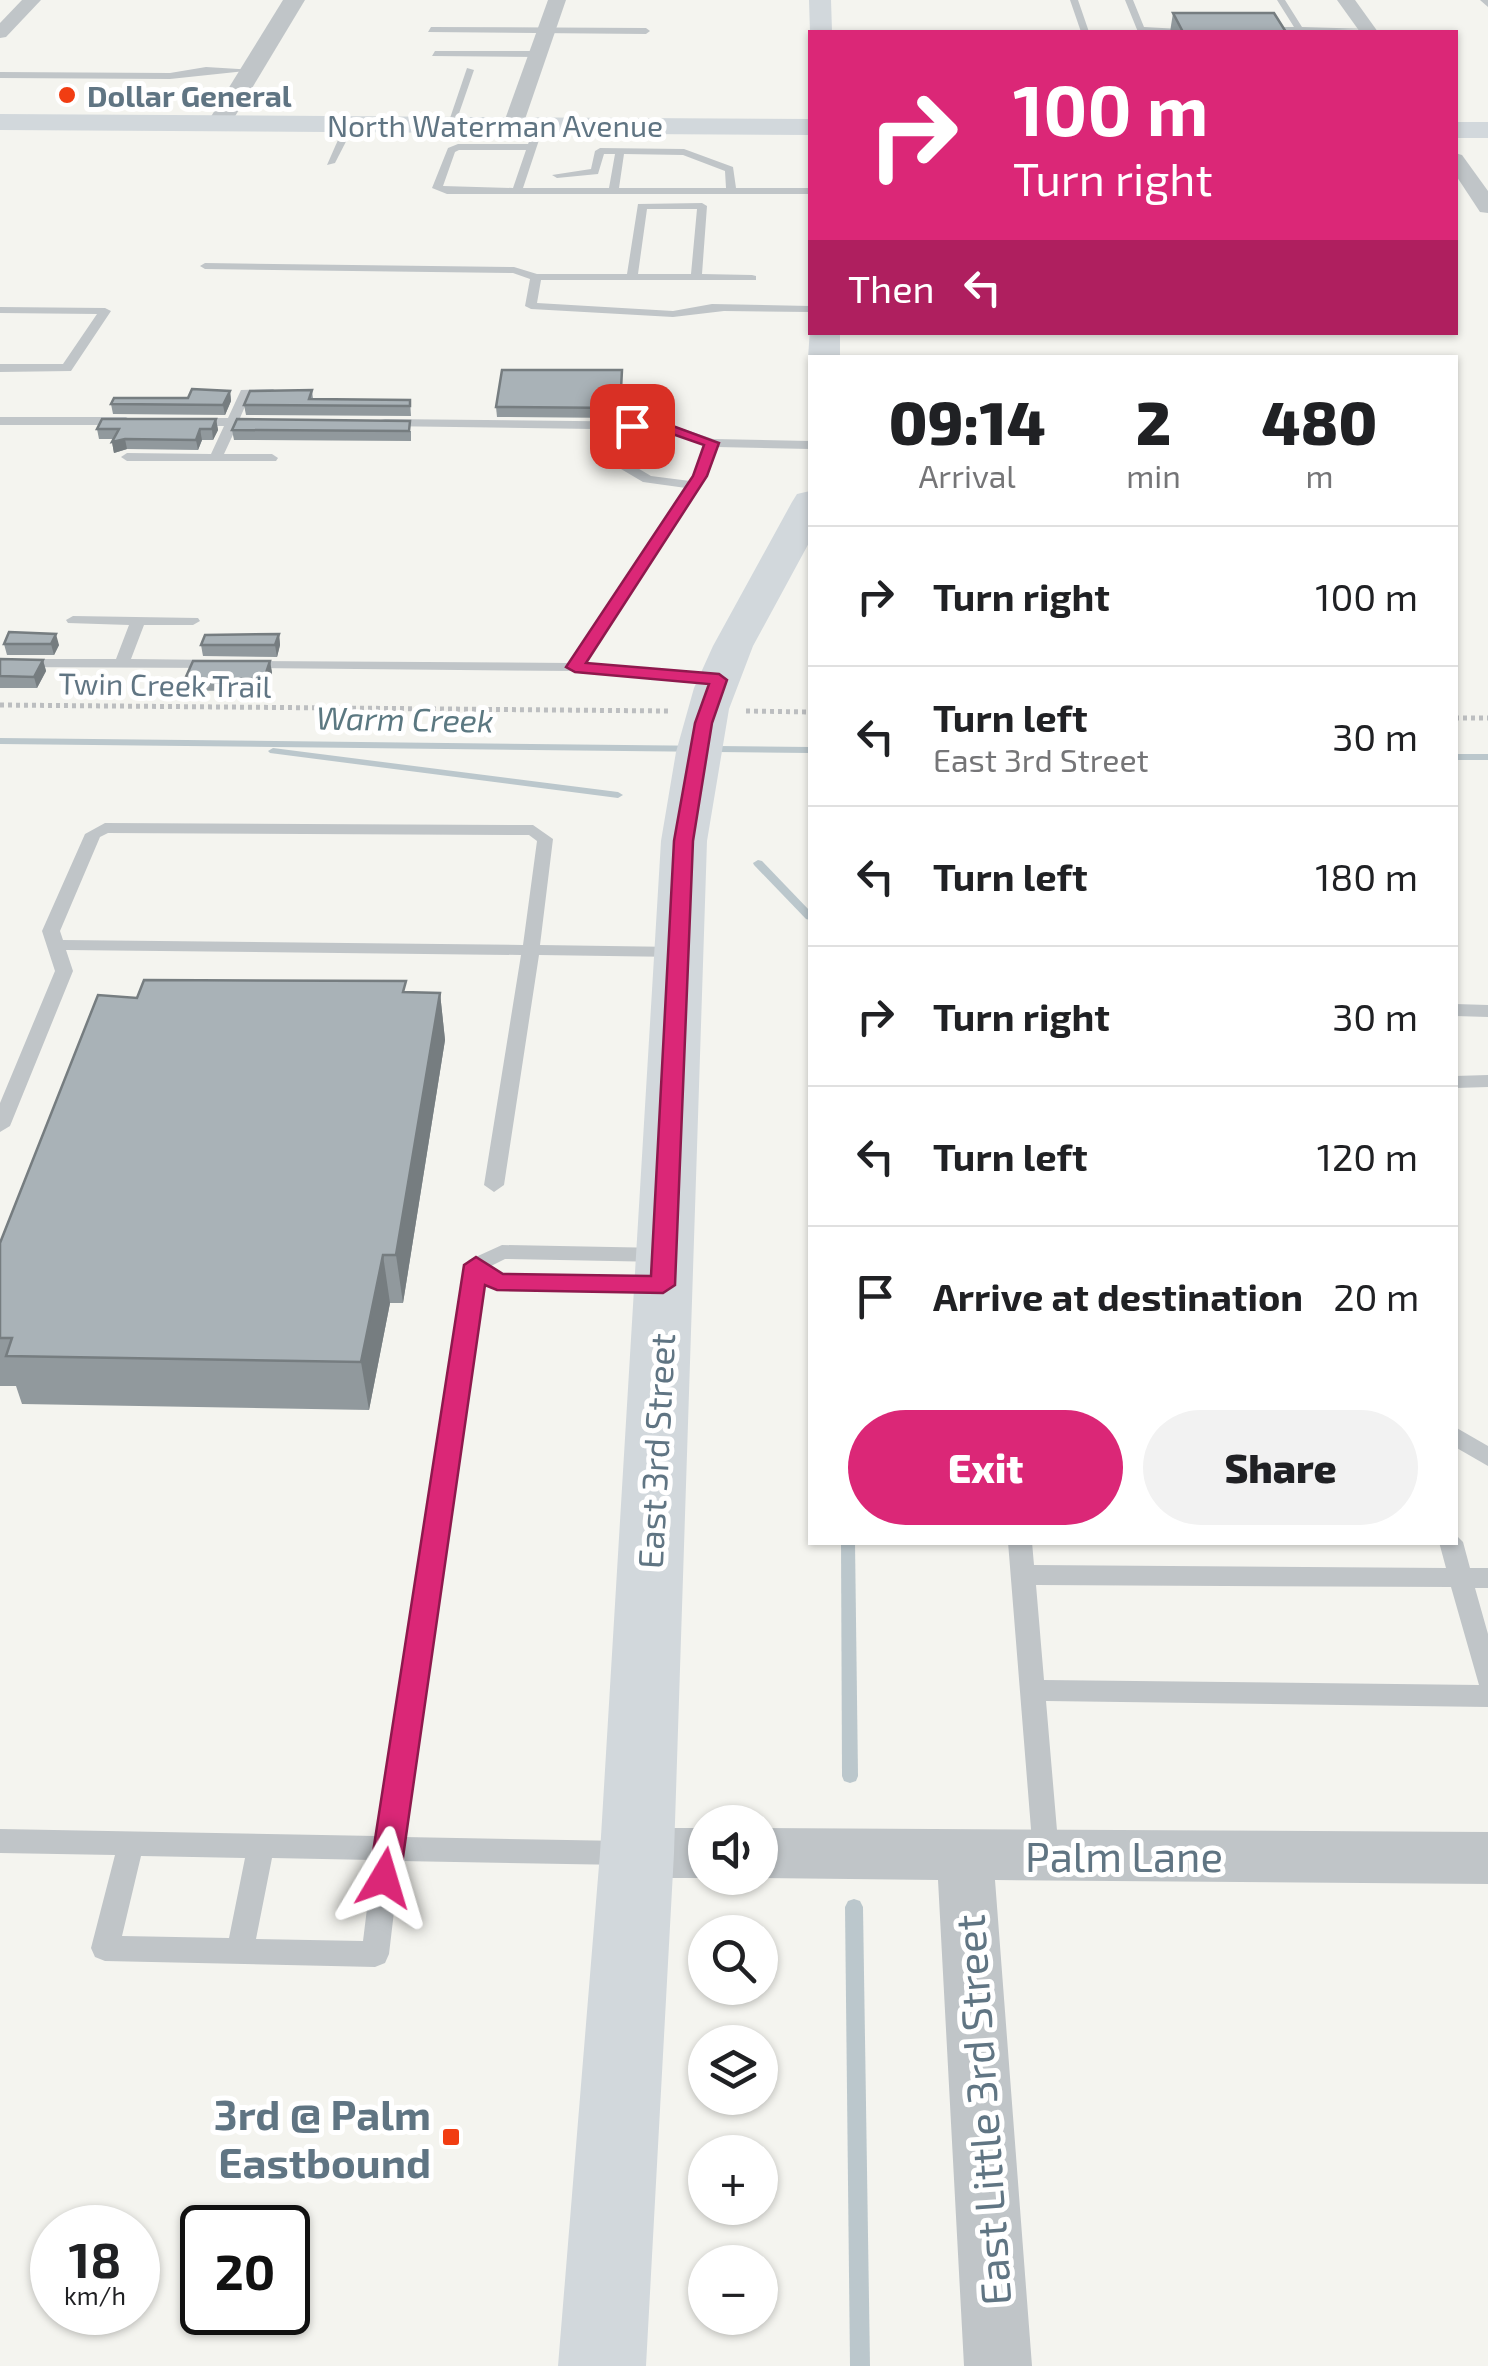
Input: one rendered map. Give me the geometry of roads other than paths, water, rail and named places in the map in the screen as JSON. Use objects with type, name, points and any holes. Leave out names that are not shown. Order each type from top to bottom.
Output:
[{"type":"main road","points":[[820,0],[821,30]]},
{"type":"main road","name":"North Waterman Avenue","points":[[0,122],[450,125],[644,139],[808,127]]},
{"type":"main road","points":[[1458,130],[1488,130]]},
{"type":"main road","name":"East 3rd Street","points":[[602,2366],[671,1853],[664,1270],[684,841],[692,776],[710,705],[808,506]]},
{"type":"street","points":[[0,33],[32,0]]},
{"type":"street","points":[[219,124],[294,0]]},
{"type":"street","points":[[528,132],[538,54],[557,0]]},
{"type":"street","points":[[1346,0],[1367,30]]},
{"type":"street","points":[[1463,183],[1488,208]]},
{"type":"street","name":"Palm Lane","points":[[778,1853],[1488,1858]]},
{"type":"street","name":"East Little 3rd Street","points":[[965,1854],[998,2366]]},
{"type":"lane","points":[[1074,0],[1084,30]]},
{"type":"lane","points":[[1130,0],[1142,30]]},
{"type":"lane","points":[[1281,0],[1299,30]]},
{"type":"lane","points":[[431,30],[646,31]]},
{"type":"lane","points":[[436,54],[538,54]]},
{"type":"lane","points":[[0,75],[170,76],[206,70],[251,70]]},
{"type":"lane","points":[[450,125],[470,70]]},
{"type":"lane","points":[[330,163],[350,124]]},
{"type":"lane","points":[[518,189],[528,132],[458,146],[452,150],[437,188],[447,191],[808,190]]},
{"type":"lane","points":[[520,176],[584,175],[594,172],[600,151],[620,151],[644,139],[730,169],[731,190]]},
{"type":"lane","points":[[614,189],[620,151]]},
{"type":"lane","points":[[632,277],[642,206],[702,206],[696,278]]},
{"type":"lane","points":[[205,266],[752,278]]},
{"type":"lane","points":[[536,276],[531,306],[575,307],[602,313],[674,314],[722,308],[808,309]]},
{"type":"lane","points":[[0,310],[105,312],[67,368],[0,368]]},
{"type":"lane","points":[[225,393],[295,393]]},
{"type":"lane","points":[[216,458],[245,393]]},
{"type":"lane","points":[[0,420],[136,422]]},
{"type":"lane","points":[[175,422],[272,422]]},
{"type":"lane","points":[[368,423],[662,426],[712,443],[808,445]]},
{"type":"lane","points":[[600,425],[604,454],[648,479],[694,485]]},
{"type":"lane","points":[[575,667],[694,485],[712,443]]},
{"type":"lane","points":[[127,457],[272,458]]},
{"type":"lane","points":[[73,620],[193,621]]},
{"type":"lane","points":[[122,664],[138,621]]},
{"type":"lane","points":[[0,663],[575,667],[710,705]]},
{"type":"lane","points":[[0,1126],[64,971],[52,931],[93,834],[105,828],[533,830],[545,838],[494,1184]]},
{"type":"lane","points":[[56,945],[678,952]]},
{"type":"lane","points":[[1458,1010],[1488,1010]]},
{"type":"lane","points":[[1458,1082],[1488,1082]]},
{"type":"lane","points":[[476,1265],[502,1252],[664,1270]]},
{"type":"lane","points":[[476,1265],[497,1282],[664,1270]]},
{"type":"lane","points":[[131,1844],[105,1948],[375,1954],[476,1265]]},
{"type":"lane","points":[[1458,1438],[1488,1457]]},
{"type":"lane","points":[[1020,1545],[1046,1854]]},
{"type":"lane","points":[[1451,1545],[1488,1679]]},
{"type":"lane","points":[[1023,1575],[1488,1578]]},
{"type":"lane","points":[[1032,1690],[1488,1696]]},
{"type":"lane","points":[[0,1841],[671,1853]]},
{"type":"lane","points":[[240,1951],[262,1846]]},
{"type":"waterway","name":"Warm Creek","points":[[0,741],[808,750]]},
{"type":"waterway","points":[[273,751],[618,795]]},
{"type":"waterway","name":"Warm Creek","points":[[1458,757],[1488,757]]},
{"type":"waterway","points":[[758,863],[808,915]]},
{"type":"waterway","points":[[848,1545],[850,1776]]},
{"type":"waterway","points":[[854,1907],[860,2366]]},
{"type":"place","name":"Dollar General","points":[[67,95]]},
{"type":"place","name":"3rd @ Palm Eastbound","points":[[451,2137]]}]
